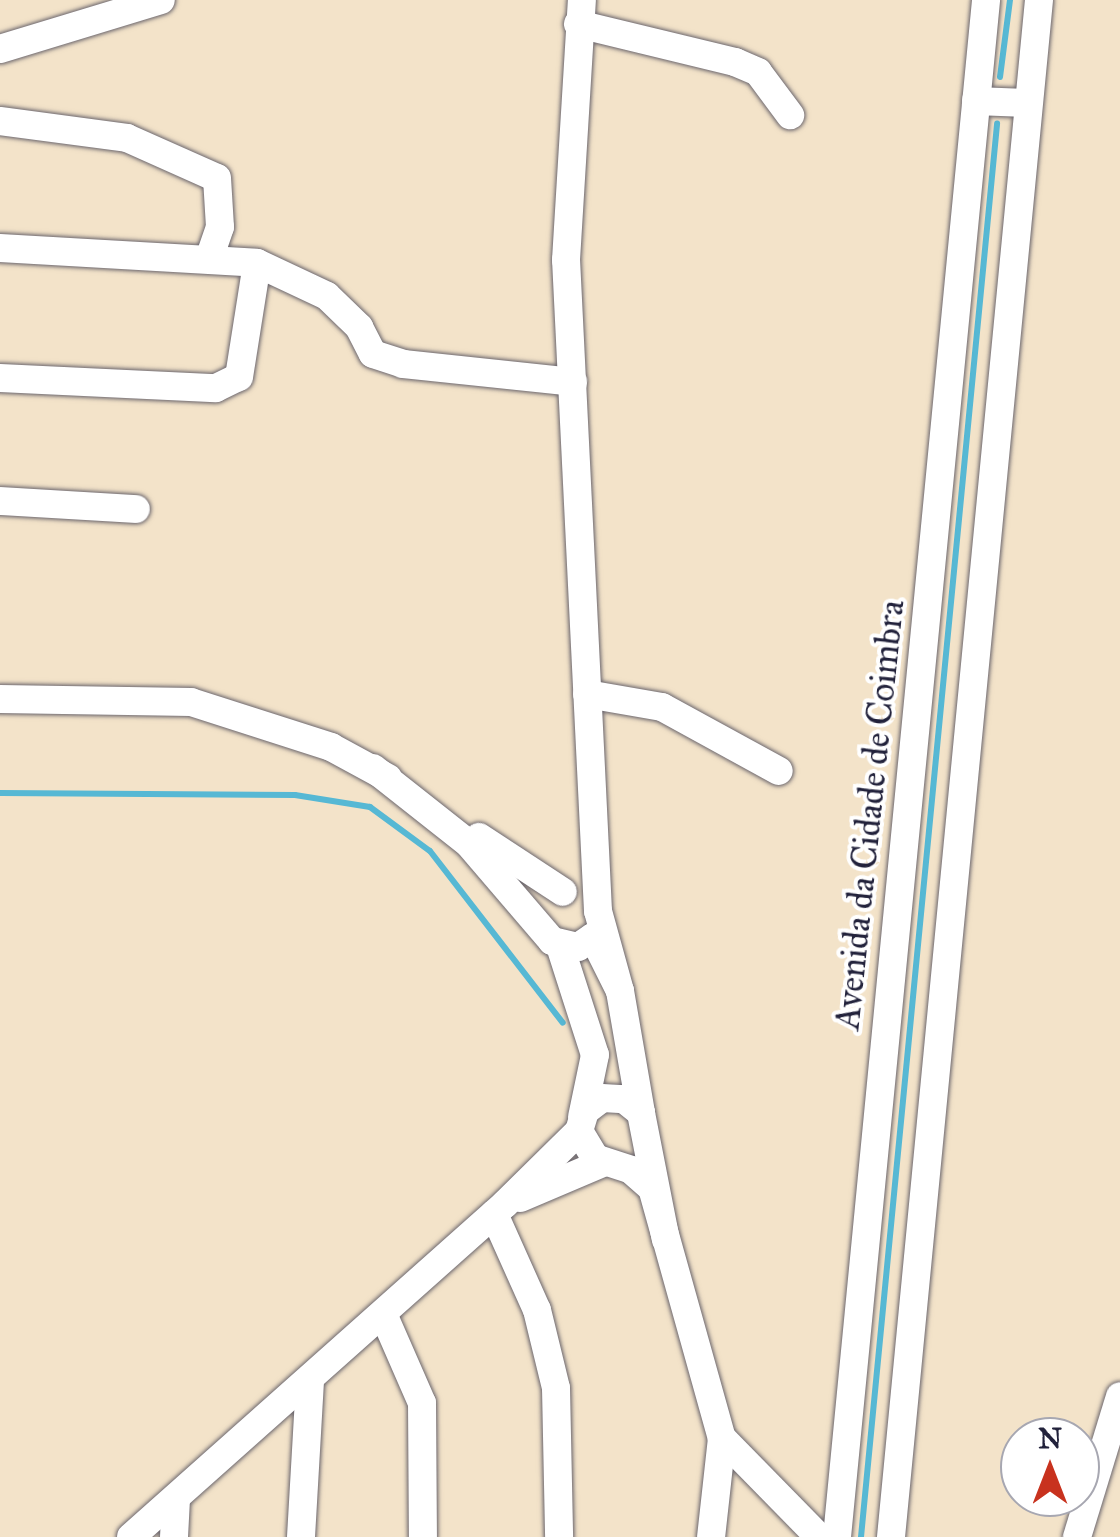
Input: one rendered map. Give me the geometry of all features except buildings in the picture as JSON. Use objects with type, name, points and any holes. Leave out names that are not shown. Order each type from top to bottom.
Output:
[{"type":"street","points":[[0,50],[161,0]]},
{"type":"street","name":"Avenida da Cidade de Coimbra","points":[[836,1537],[986,0]]},
{"type":"street","points":[[890,1537],[1038,0]]},
{"type":"street","points":[[666,1240],[620,991],[598,911],[592,831],[566,176],[580,12],[758,72],[790,115]]},
{"type":"street","points":[[976,101],[1026,103]]},
{"type":"street","points":[[0,121],[128,138],[217,178],[220,228],[209,258]]},
{"type":"street","points":[[0,248],[257,263],[327,296],[359,326],[373,354],[403,364],[572,382]]},
{"type":"street","points":[[0,378],[216,388],[239,377],[257,263]]},
{"type":"street","points":[[0,501],[136,508]]},
{"type":"street","points":[[587,694],[662,707],[780,771]]},
{"type":"street","points":[[0,698],[191,702],[260,721],[372,768],[598,911]]},
{"type":"street","points":[[372,768],[468,843],[553,940],[578,947],[593,937],[620,991]]},
{"type":"street","points":[[592,831],[570,892],[544,909],[595,1055],[580,1126],[586,1151],[652,1188],[722,1438],[711,1537]]},
{"type":"street","points":[[131,1537],[310,1383],[500,1209],[602,1098],[624,1099],[643,1118]]},
{"type":"street","points":[[500,1209],[635,1154],[643,1118]]},
{"type":"street","points":[[500,1209],[537,1310],[556,1388],[559,1537]]},
{"type":"street","points":[[384,1316],[422,1403],[424,1537]]},
{"type":"street","points":[[301,1537],[310,1383]]},
{"type":"street","points":[[1077,1537],[1115,1432],[1120,1396]]},
{"type":"street","points":[[722,1438],[819,1537]]},
{"type":"street","points":[[174,1537],[176,1501]]},
{"type":"waterway","points":[[1000,77],[1010,0]]},
{"type":"waterway","points":[[861,1537],[997,124]]},
{"type":"waterway","points":[[0,793],[295,795],[370,807],[430,851],[563,1023]]}]
